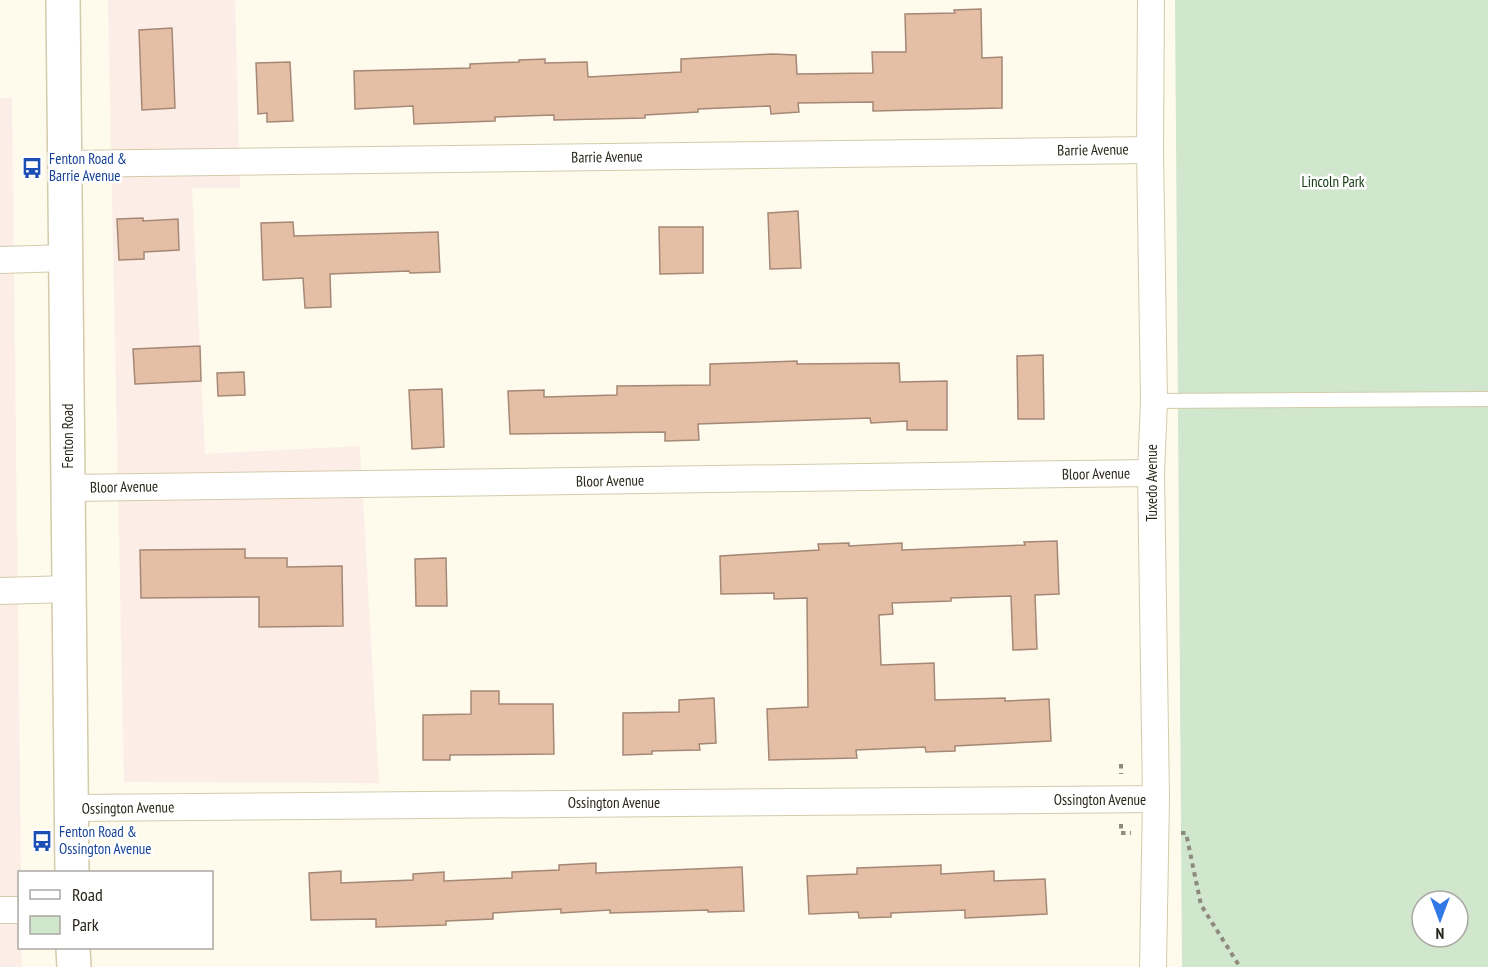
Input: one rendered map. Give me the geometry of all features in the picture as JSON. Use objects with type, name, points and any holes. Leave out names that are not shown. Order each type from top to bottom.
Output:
[{"type":"street","name":"Fenton Road","points":[[63,0],[72,871]]},
{"type":"street","name":"Tuxedo Avenue","points":[[1151,0],[1150,150],[1154,401],[1151,473],[1156,800],[1153,967]]},
{"type":"street","name":"Barrie Avenue","points":[[65,164],[1150,150]]},
{"type":"street","points":[[0,260],[67,258]]},
{"type":"street","name":"Bloor Avenue","points":[[68,488],[1151,473]]},
{"type":"street","points":[[0,591],[69,589]]},
{"type":"street","name":"Ossington Avenue","points":[[72,808],[1156,800]]},
{"type":"street","points":[[0,910],[18,910]]},
{"type":"street","points":[[73,949],[74,967]]},
{"type":"lane","points":[[1154,401],[1488,399]]},
{"type":"shaded area","points":[[108,0],[235,0],[240,188],[192,188],[205,454],[360,446],[379,783],[124,782]]},
{"type":"shaded area","points":[[0,98],[12,98],[21,871],[18,871],[18,949],[21,949],[22,967],[0,967]]},
{"type":"green space","name":"Lincoln Park","points":[[1175,0],[1488,0],[1488,967],[1182,967]]},
{"type":"building","points":[[981,9],[982,58],[1002,57],[1002,108],[873,111],[873,102],[798,103],[799,112],[771,114],[770,106],[698,109],[698,112],[645,115],[645,118],[554,120],[554,115],[495,117],[495,121],[414,124],[413,106],[355,109],[354,71],[470,68],[470,64],[545,59],[545,63],[587,62],[588,77],[681,72],[681,59],[773,54],[796,55],[797,74],[873,73],[872,52],[906,52],[905,14],[955,13],[954,10]]},
{"type":"building","points":[[172,28],[175,108],[142,110],[139,30]]},
{"type":"building","points":[[290,62],[293,121],[267,122],[267,113],[258,114],[256,63]]},
{"type":"building","points":[[798,211],[801,268],[770,269],[768,213]]},
{"type":"building","points":[[143,218],[143,221],[178,219],[179,250],[144,252],[144,259],[119,260],[117,219]]},
{"type":"building","points":[[293,222],[294,236],[438,232],[440,272],[330,274],[331,307],[305,308],[303,278],[263,280],[261,223]]},
{"type":"building","points":[[659,227],[703,227],[703,273],[660,274]]},
{"type":"building","points":[[200,346],[201,381],[135,384],[133,349]]},
{"type":"building","points":[[1043,355],[1044,419],[1018,419],[1017,356]]},
{"type":"building","points":[[797,361],[797,364],[899,363],[900,382],[947,381],[947,430],[907,430],[907,421],[871,423],[870,418],[698,424],[699,440],[665,441],[665,432],[510,434],[508,391],[544,390],[544,397],[617,395],[617,386],[710,385],[710,364]]},
{"type":"building","points":[[244,372],[245,395],[218,396],[217,373]]},
{"type":"building","points":[[442,389],[444,447],[412,449],[409,390]]},
{"type":"building","points":[[1057,541],[1059,594],[1035,595],[1037,649],[1013,650],[1011,596],[892,603],[893,614],[879,615],[881,665],[934,663],[935,700],[1049,699],[1051,741],[955,746],[955,751],[926,752],[925,747],[856,750],[857,758],[769,760],[767,709],[808,707],[807,598],[774,599],[774,593],[721,594],[720,556],[819,550],[818,544],[849,543],[849,546],[902,543],[902,550],[1025,545],[1024,542]]},
{"type":"building","points":[[245,549],[245,558],[287,558],[287,567],[342,566],[343,626],[259,627],[259,597],[141,598],[140,550]]},
{"type":"building","points":[[446,558],[447,606],[416,606],[415,559]]},
{"type":"building","points":[[471,691],[499,691],[499,704],[553,704],[554,754],[450,755],[450,760],[423,760],[423,715],[471,714]]},
{"type":"building","points":[[714,698],[716,743],[699,744],[700,750],[652,751],[652,754],[623,755],[623,713],[679,712],[679,700]]},
{"type":"building","points":[[596,863],[596,873],[742,867],[744,911],[610,913],[610,910],[561,913],[561,909],[493,913],[493,919],[446,921],[446,925],[376,927],[376,919],[311,920],[309,873],[341,871],[341,883],[413,880],[413,874],[444,872],[444,881],[512,878],[512,872],[559,870],[559,865]]},
{"type":"building","points":[[941,865],[941,874],[994,871],[994,881],[1045,879],[1047,914],[965,918],[965,910],[891,913],[891,917],[859,918],[858,912],[809,914],[807,876],[857,874],[857,868]]},
{"type":"place","name":"Fenton Road & Barrie Avenue","points":[[32,168]]},
{"type":"place","name":"Fenton Road & Ossington Avenue","points":[[42,841]]}]
